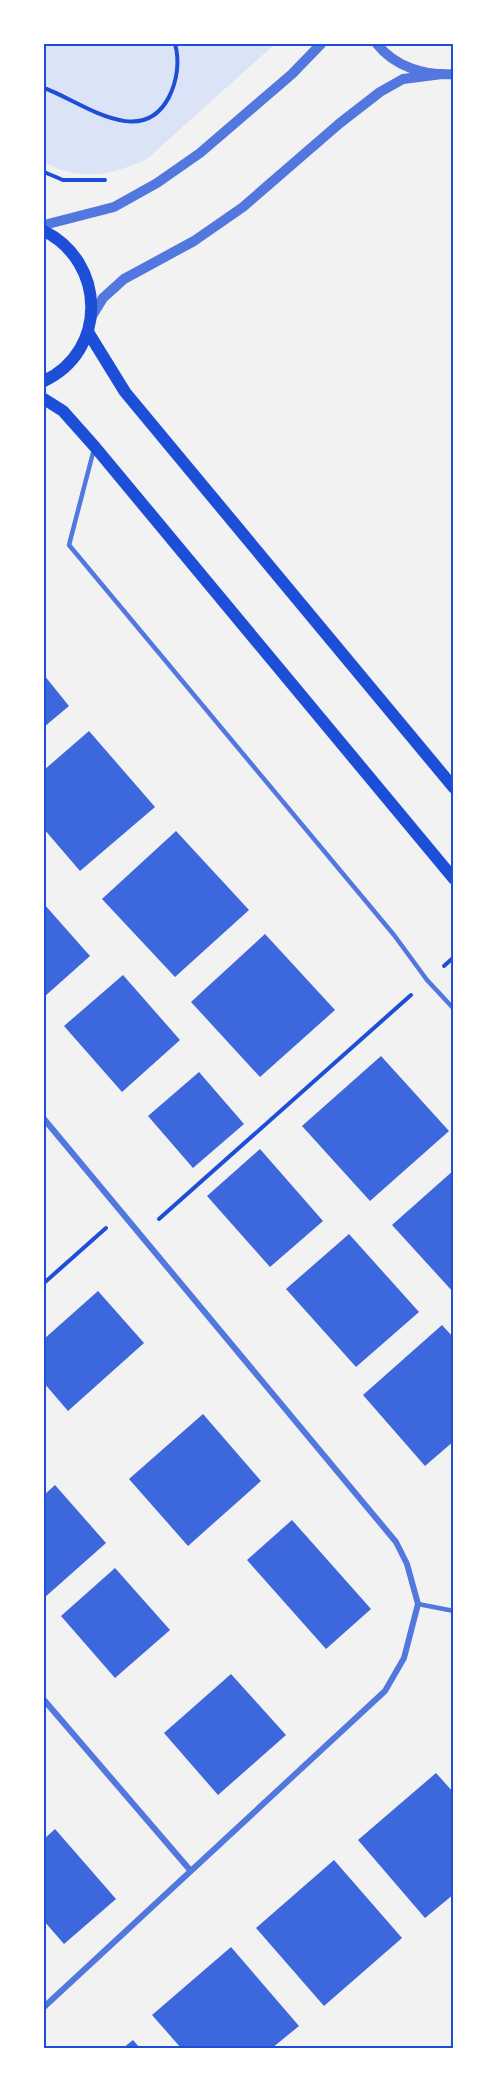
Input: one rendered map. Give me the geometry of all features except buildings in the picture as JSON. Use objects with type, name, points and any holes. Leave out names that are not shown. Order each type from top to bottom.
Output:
[{"type":"main road","points":[[44,231],[67,248],[83,269],[91,293],[88,332],[76,356],[57,374],[44,381]]},
{"type":"main road","points":[[88,332],[125,392],[453,788]]},
{"type":"main road","points":[[44,399],[63,411],[95,447],[453,879]]},
{"type":"street","points":[[44,225],[114,207],[157,183],[200,153],[292,74],[321,44]]},
{"type":"street","points":[[377,44],[403,65],[429,73],[448,74]]},
{"type":"street","points":[[90,319],[103,298],[124,279],[194,241],[243,207],[340,123],[380,92],[403,79],[448,74]]},
{"type":"street","points":[[44,1119],[396,1542],[407,1564],[418,1604],[405,1658],[385,1691],[44,2007]]},
{"type":"street","points":[[44,1700],[190,1870]]},
{"type":"lane","points":[[95,447],[69,545],[453,1009]]},
{"type":"lane","points":[[418,1604],[453,1611]]},
{"type":"path","points":[[44,88],[60,93],[113,120],[131,122],[143,120],[154,116],[166,103],[173,89],[178,54],[175,44]]},
{"type":"path","points":[[44,172],[63,180],[111,180]]},
{"type":"path","points":[[141,1235],[453,957]]},
{"type":"path","points":[[44,1283],[122,1213]]},
{"type":"shaded area","points":[[44,44],[275,44],[147,159],[108,173],[83,174],[70,172],[44,162]]}]
